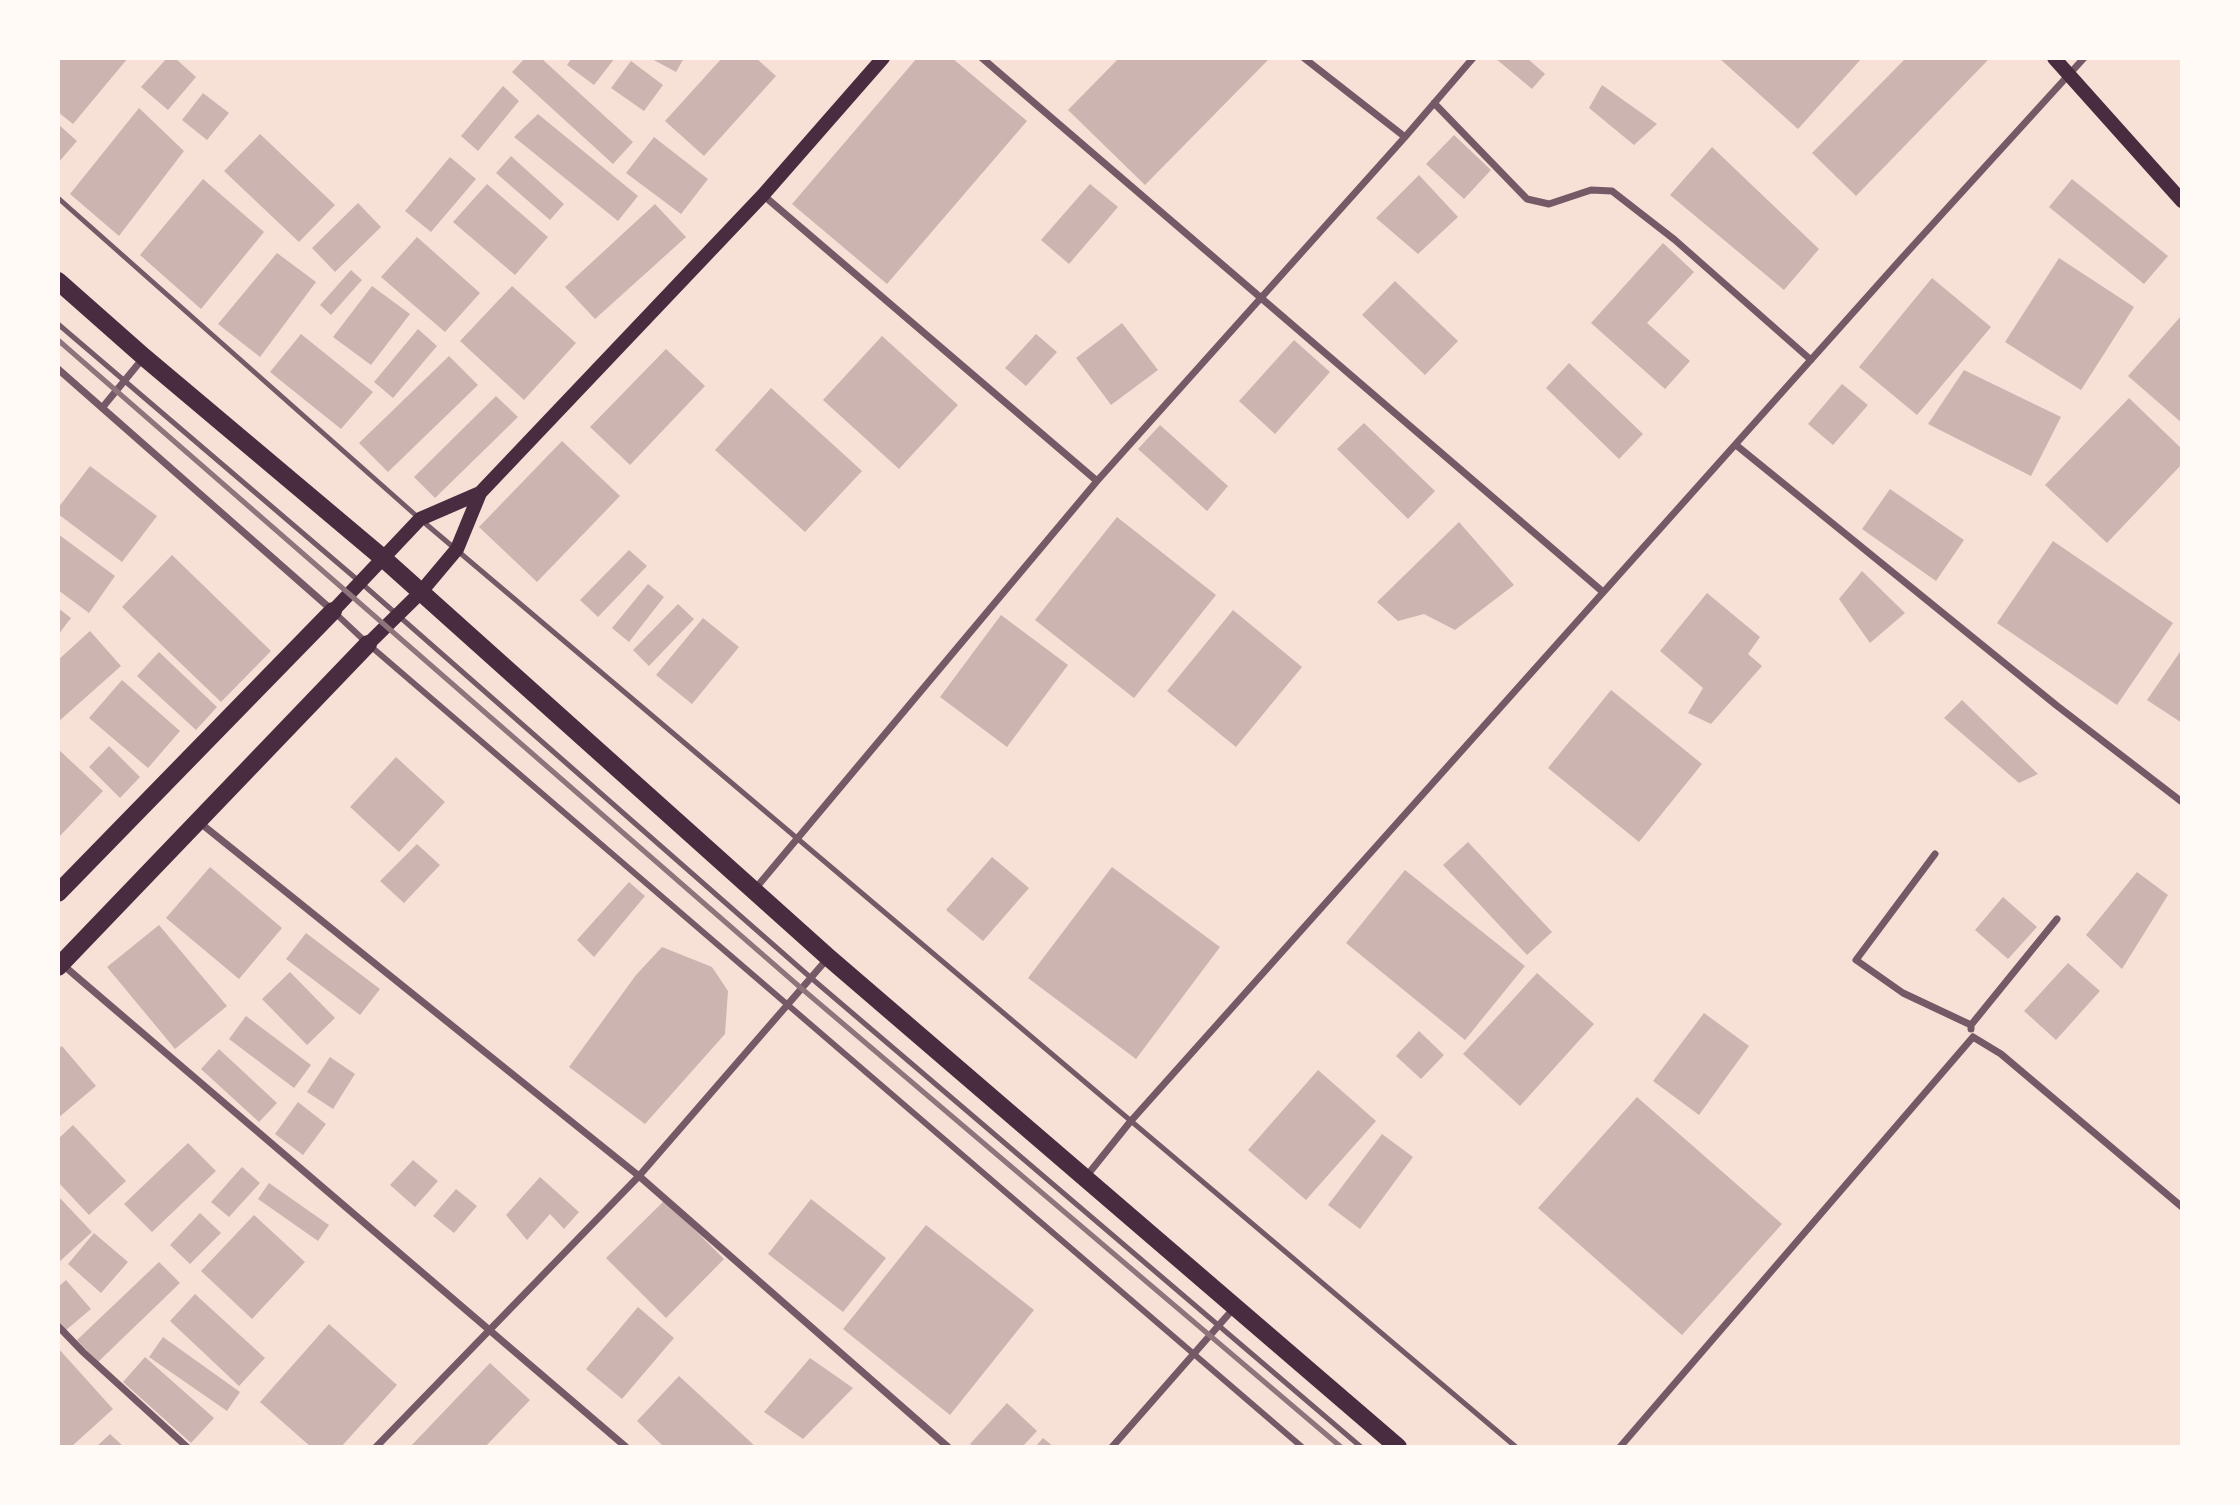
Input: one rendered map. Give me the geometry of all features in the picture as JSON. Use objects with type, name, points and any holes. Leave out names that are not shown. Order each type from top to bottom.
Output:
[{"type":"main road","points":[[59,965],[420,593],[457,549],[480,493],[763,195],[883,58]]},
{"type":"main road","points":[[2054,58],[2182,201]]},
{"type":"main road","points":[[58,281],[384,559],[828,957],[1398,1447]]},
{"type":"main road","points":[[58,893],[420,519],[480,493]]},
{"type":"street","points":[[982,58],[1603,592]]},
{"type":"street","points":[[1304,58],[1405,137]]},
{"type":"street","points":[[754,890],[1097,481],[1473,58]]},
{"type":"street","points":[[1085,1179],[1130,1122],[2084,58]]},
{"type":"street","points":[[1434,103],[1527,199],[1549,204],[1591,190],[1612,191],[1675,240],[1811,360]]},
{"type":"street","points":[[763,195],[1097,481]]},
{"type":"street","points":[[102,408],[144,357]]},
{"type":"street","points":[[58,369],[368,644],[1302,1447]]},
{"type":"street","points":[[1736,445],[2056,705],[2182,802]]},
{"type":"street","points":[[198,821],[639,1176],[948,1447]]},
{"type":"street","points":[[1935,854],[1856,960],[1903,993],[1970,1025]]},
{"type":"street","points":[[1970,1025],[2057,919]]},
{"type":"street","points":[[376,1447],[639,1176],[828,957]]},
{"type":"street","points":[[59,965],[626,1447]]},
{"type":"street","points":[[1970,1025],[1973,1037],[2001,1054],[2182,1207]]},
{"type":"street","points":[[1620,1447],[1973,1037]]},
{"type":"street","points":[[1112,1447],[1234,1308]]},
{"type":"street","points":[[58,1326],[187,1447]]},
{"type":"lane","points":[[58,198],[420,519],[1516,1447]]},
{"type":"lane","points":[[58,324],[360,582],[810,977],[1361,1447]]},
{"type":"building","points":[[58,58],[128,58],[73,124],[58,112]]},
{"type":"building","points":[[167,58],[175,58],[196,77],[168,110],[141,87]]},
{"type":"building","points":[[525,58],[541,58],[633,142],[613,164],[512,72]]},
{"type":"building","points":[[572,58],[615,58],[594,85],[567,65]]},
{"type":"building","points":[[650,58],[684,58],[676,72]]},
{"type":"building","points":[[722,58],[756,58],[776,76],[704,156],[665,121]]},
{"type":"building","points":[[917,58],[952,58],[1027,121],[887,284],[792,204]]},
{"type":"building","points":[[1119,58],[1269,59],[1145,185],[1068,110]]},
{"type":"building","points":[[1495,58],[1527,58],[1545,74],[1532,89]]},
{"type":"building","points":[[1719,58],[1862,58],[1798,129]]},
{"type":"building","points":[[1906,58],[1989,59],[1856,196],[1812,153]]},
{"type":"building","points":[[631,61],[663,85],[644,111],[611,88]]},
{"type":"building","points":[[1602,85],[1657,124],[1634,145],[1589,108]]},
{"type":"building","points":[[503,86],[519,101],[478,151],[461,136]]},
{"type":"building","points":[[203,93],[229,113],[207,140],[182,120]]},
{"type":"building","points":[[139,108],[184,151],[119,236],[70,194]]},
{"type":"building","points":[[538,114],[638,196],[618,221],[514,137]]},
{"type":"building","points":[[58,124],[77,141],[58,163]]},
{"type":"building","points":[[260,134],[335,205],[299,242],[224,171]]},
{"type":"building","points":[[1454,135],[1491,170],[1464,199],[1426,164]]},
{"type":"building","points":[[654,137],[708,179],[681,214],[626,173]]},
{"type":"building","points":[[1712,147],[1819,249],[1784,290],[1670,195]]},
{"type":"building","points":[[511,156],[564,204],[550,220],[496,173]]},
{"type":"building","points":[[450,157],[476,179],[431,232],[405,211]]},
{"type":"building","points":[[1419,175],[1458,217],[1418,254],[1376,218]]},
{"type":"building","points":[[203,179],[264,232],[201,309],[140,255]]},
{"type":"building","points":[[2072,179],[2168,256],[2144,284],[2049,207]]},
{"type":"building","points":[[487,184],[548,237],[515,275],[453,222]]},
{"type":"building","points":[[1090,184],[1118,207],[1069,264],[1041,240]]},
{"type":"building","points":[[358,203],[381,227],[335,272],[312,248]]},
{"type":"building","points":[[655,204],[686,237],[595,319],[565,287]]},
{"type":"building","points":[[417,237],[480,293],[445,332],[381,277]]},
{"type":"building","points":[[1663,243],[1694,272],[1647,323],[1690,361],[1665,389],[1591,323]]},
{"type":"building","points":[[277,253],[316,282],[260,357],[218,324]]},
{"type":"building","points":[[2059,258],[2134,307],[2081,390],[2005,342]]},
{"type":"building","points":[[351,270],[362,280],[331,315],[320,305]]},
{"type":"building","points":[[1932,278],[1991,327],[1917,415],[1859,367]]},
{"type":"building","points":[[1395,281],[1458,341],[1425,375],[1362,315]]},
{"type":"building","points":[[372,286],[410,314],[371,365],[333,337]]},
{"type":"building","points":[[512,286],[576,343],[524,400],[460,341]]},
{"type":"building","points":[[2182,315],[2182,423],[2128,376]]},
{"type":"building","points":[[1122,323],[1158,370],[1111,405],[1076,358]]},
{"type":"building","points":[[418,329],[437,346],[393,398],[374,382]]},
{"type":"building","points":[[301,334],[373,392],[341,429],[270,372]]},
{"type":"building","points":[[1036,334],[1057,352],[1026,386],[1005,368]]},
{"type":"building","points":[[882,336],[958,405],[899,469],[823,400]]},
{"type":"building","points":[[1294,340],[1330,372],[1275,434],[1239,401]]},
{"type":"building","points":[[666,349],[705,386],[630,465],[590,427]]},
{"type":"building","points":[[449,356],[478,385],[388,472],[359,443]]},
{"type":"building","points":[[1569,363],[1643,434],[1619,459],[1546,388]]},
{"type":"building","points":[[1964,370],[2061,417],[2031,476],[1928,424]]},
{"type":"building","points":[[1842,384],[1868,405],[1833,445],[1808,424]]},
{"type":"building","points":[[771,388],[862,471],[805,532],[715,450]]},
{"type":"building","points":[[496,396],[518,417],[435,498],[414,477]]},
{"type":"building","points":[[2129,398],[2182,449],[2182,464],[2107,543],[2045,485]]},
{"type":"building","points":[[1364,423],[1435,491],[1408,519],[1337,449]]},
{"type":"building","points":[[1160,425],[1228,486],[1207,511],[1138,449]]},
{"type":"building","points":[[562,441],[620,496],[537,582],[479,527]]},
{"type":"building","points":[[90,466],[157,516],[122,562],[58,514],[58,508]]},
{"type":"building","points":[[1890,489],[1964,540],[1936,581],[1862,529]]},
{"type":"building","points":[[1117,517],[1216,595],[1134,698],[1035,620]]},
{"type":"building","points":[[1459,522],[1514,585],[1455,630],[1424,614],[1398,621],[1377,602]]},
{"type":"building","points":[[58,534],[115,576],[89,613],[58,590]]},
{"type":"building","points":[[2053,541],[2173,623],[2117,705],[1997,623]]},
{"type":"building","points":[[629,550],[647,566],[598,617],[580,600]]},
{"type":"building","points":[[172,555],[271,651],[221,702],[122,607]]},
{"type":"building","points":[[1862,571],[1905,613],[1870,643],[1839,599]]},
{"type":"building","points":[[648,584],[664,597],[629,642],[612,628]]},
{"type":"building","points":[[1707,593],[1760,637],[1748,654],[1762,666],[1711,724],[1688,713],[1703,688],[1660,651]]},
{"type":"building","points":[[678,604],[694,619],[649,666],[633,650]]},
{"type":"building","points":[[58,608],[71,618],[58,635]]},
{"type":"building","points":[[1233,610],[1302,667],[1236,747],[1167,691]]},
{"type":"building","points":[[1001,615],[1068,665],[1007,747],[940,697]]},
{"type":"building","points":[[703,618],[739,647],[692,704],[656,675]]},
{"type":"building","points":[[90,631],[121,666],[58,722],[58,660]]},
{"type":"building","points":[[2182,649],[2182,723],[2147,700]]},
{"type":"building","points":[[159,652],[217,707],[196,730],[137,676]]},
{"type":"building","points":[[122,680],[180,731],[148,768],[89,718]]},
{"type":"building","points":[[1611,690],[1702,764],[1639,842],[1548,768]]},
{"type":"building","points":[[1962,700],[2038,774],[2019,783],[1944,718]]},
{"type":"building","points":[[109,746],[140,777],[120,798],[89,767]]},
{"type":"building","points":[[58,749],[103,791],[58,838]]},
{"type":"building","points":[[396,757],[445,802],[399,852],[350,807]]},
{"type":"building","points":[[1468,842],[1552,932],[1527,955],[1443,865]]},
{"type":"building","points":[[417,844],[440,865],[404,903],[380,881]]},
{"type":"building","points":[[992,857],[1029,888],[983,941],[946,910]]},
{"type":"building","points":[[210,867],[282,928],[239,979],[166,918]]},
{"type":"building","points":[[1112,867],[1220,947],[1136,1059],[1028,978]]},
{"type":"building","points":[[1405,870],[1525,966],[1465,1040],[1346,943]]},
{"type":"building","points":[[2137,872],[2168,895],[2122,969],[2086,935]]},
{"type":"building","points":[[629,882],[645,896],[594,957],[577,940]]},
{"type":"building","points":[[2003,897],[2037,927],[2008,959],[1975,930]]},
{"type":"building","points":[[159,925],[227,1006],[175,1049],[107,967]]},
{"type":"building","points":[[306,933],[380,989],[360,1015],[286,959]]},
{"type":"building","points":[[662,947],[712,967],[728,991],[725,1034],[645,1124],[569,1067],[636,975]]},
{"type":"building","points":[[2068,963],[2100,991],[2056,1040],[2024,1011]]},
{"type":"building","points":[[290,972],[335,1018],[307,1045],[262,999]]},
{"type":"building","points":[[1537,973],[1594,1024],[1520,1106],[1463,1054]]},
{"type":"building","points":[[1704,1013],[1749,1046],[1699,1115],[1653,1081]]},
{"type":"building","points":[[246,1016],[311,1065],[294,1088],[229,1039]]},
{"type":"building","points":[[1419,1031],[1444,1055],[1421,1079],[1396,1056]]},
{"type":"building","points":[[62,1046],[96,1086],[58,1118],[58,1049]]},
{"type":"building","points":[[219,1049],[277,1103],[259,1122],[201,1069]]},
{"type":"building","points":[[330,1057],[355,1074],[333,1109],[307,1092]]},
{"type":"building","points":[[1318,1070],[1376,1121],[1306,1200],[1248,1150]]},
{"type":"building","points":[[1637,1097],[1782,1224],[1682,1335],[1538,1208]]},
{"type":"building","points":[[298,1102],[326,1124],[303,1155],[275,1134]]},
{"type":"building","points":[[73,1125],[126,1181],[89,1215],[58,1182],[58,1139]]},
{"type":"building","points":[[1382,1134],[1413,1157],[1360,1229],[1328,1205]]},
{"type":"building","points":[[188,1143],[216,1171],[152,1232],[124,1204]]},
{"type":"building","points":[[413,1160],[438,1181],[415,1207],[390,1185]]},
{"type":"building","points":[[242,1167],[260,1183],[229,1217],[211,1202]]},
{"type":"building","points":[[540,1177],[579,1212],[564,1229],[550,1214],[527,1240],[506,1215]]},
{"type":"building","points":[[269,1183],[329,1225],[318,1241],[258,1199]]},
{"type":"building","points":[[456,1189],[477,1206],[454,1233],[433,1216]]},
{"type":"building","points":[[58,1196],[92,1232],[58,1263]]},
{"type":"building","points":[[811,1199],[886,1258],[843,1312],[768,1254]]},
{"type":"building","points":[[665,1200],[724,1259],[666,1318],[606,1258]]},
{"type":"building","points":[[200,1213],[221,1233],[190,1264],[170,1245]]},
{"type":"building","points":[[254,1215],[305,1262],[252,1319],[201,1271]]},
{"type":"building","points":[[926,1225],[1034,1310],[950,1415],[843,1329]]},
{"type":"building","points":[[94,1233],[128,1262],[101,1293],[68,1264]]},
{"type":"building","points":[[159,1262],[180,1283],[98,1362],[77,1340]]},
{"type":"building","points":[[66,1280],[91,1309],[66,1330],[58,1320],[58,1287]]},
{"type":"building","points":[[195,1294],[265,1358],[239,1386],[170,1321]]},
{"type":"building","points":[[638,1307],[674,1338],[622,1399],[586,1369]]},
{"type":"building","points":[[329,1324],[397,1385],[341,1447],[311,1447],[260,1402]]},
{"type":"building","points":[[163,1337],[240,1392],[227,1411],[149,1357]]},
{"type":"building","points":[[58,1348],[113,1409],[71,1447],[58,1447]]},
{"type":"building","points":[[145,1357],[214,1418],[191,1443],[123,1382]]},
{"type":"building","points":[[810,1358],[853,1388],[803,1439],[764,1412]]},
{"type":"building","points":[[490,1363],[530,1400],[485,1447],[410,1447]]},
{"type":"building","points":[[679,1376],[756,1447],[664,1447],[637,1421]]},
{"type":"building","points":[[1007,1403],[1037,1431],[1022,1447],[974,1447],[970,1444]]},
{"type":"building","points":[[110,1434],[124,1447],[96,1447]]},
{"type":"building","points":[[1043,1438],[1054,1447],[1035,1447]]},
{"type":"railway","points":[[58,340],[801,988],[1341,1447]]}]
